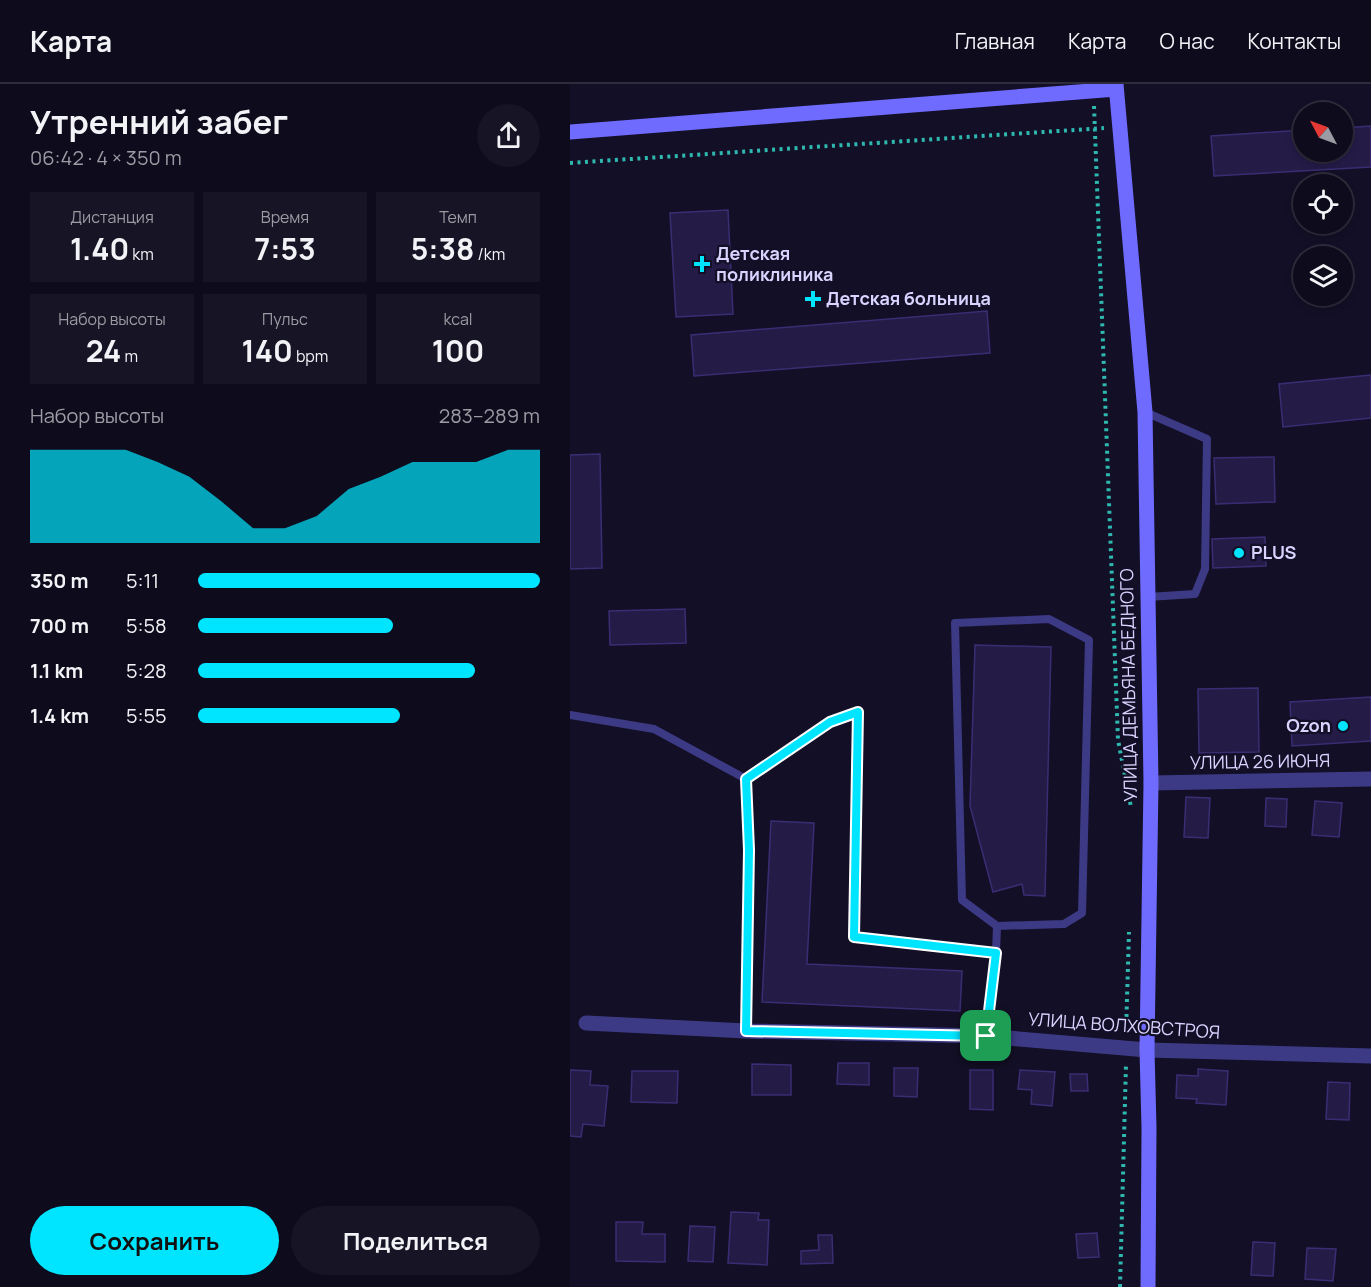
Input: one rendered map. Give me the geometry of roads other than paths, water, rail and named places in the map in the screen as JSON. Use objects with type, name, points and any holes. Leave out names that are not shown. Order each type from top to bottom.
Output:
[{"type":"main road","points":[[570,132],[1094,91],[1116,87]]},
{"type":"main road","name":"УЛИЦА ДЕМЬЯНА БЕДНОГО","points":[[1116,87],[1145,412],[1151,783],[1147,1050],[1148,1287]]},
{"type":"street","name":"УЛИЦА 26 ИЮНЯ","points":[[1151,783],[1371,779]]},
{"type":"street","name":"УЛИЦА ВОЛХОВСТРОЯ","points":[[586,1023],[746,1031],[986,1036],[1147,1050],[1371,1056]]},
{"type":"lane","points":[[1145,412],[1207,439],[1204,568],[1196,594],[1148,597]]},
{"type":"lane","points":[[1049,619],[1089,640],[1083,913],[1064,924],[997,926],[962,900],[956,623],[1049,619]]},
{"type":"lane","points":[[746,779],[830,722],[858,712],[854,937],[996,953]]},
{"type":"lane","points":[[570,715],[654,729],[746,779]]},
{"type":"lane","points":[[746,779],[749,850],[746,1031]]},
{"type":"lane","points":[[986,1036],[997,926]]},
{"type":"place","name":"Детская поликлиника","points":[[702,264]]},
{"type":"place","name":"Детская больница","points":[[813,299]]},
{"type":"place","name":"PLUS","points":[[1239,553]]},
{"type":"place","name":"Ozon","points":[[1343,726]]}]
